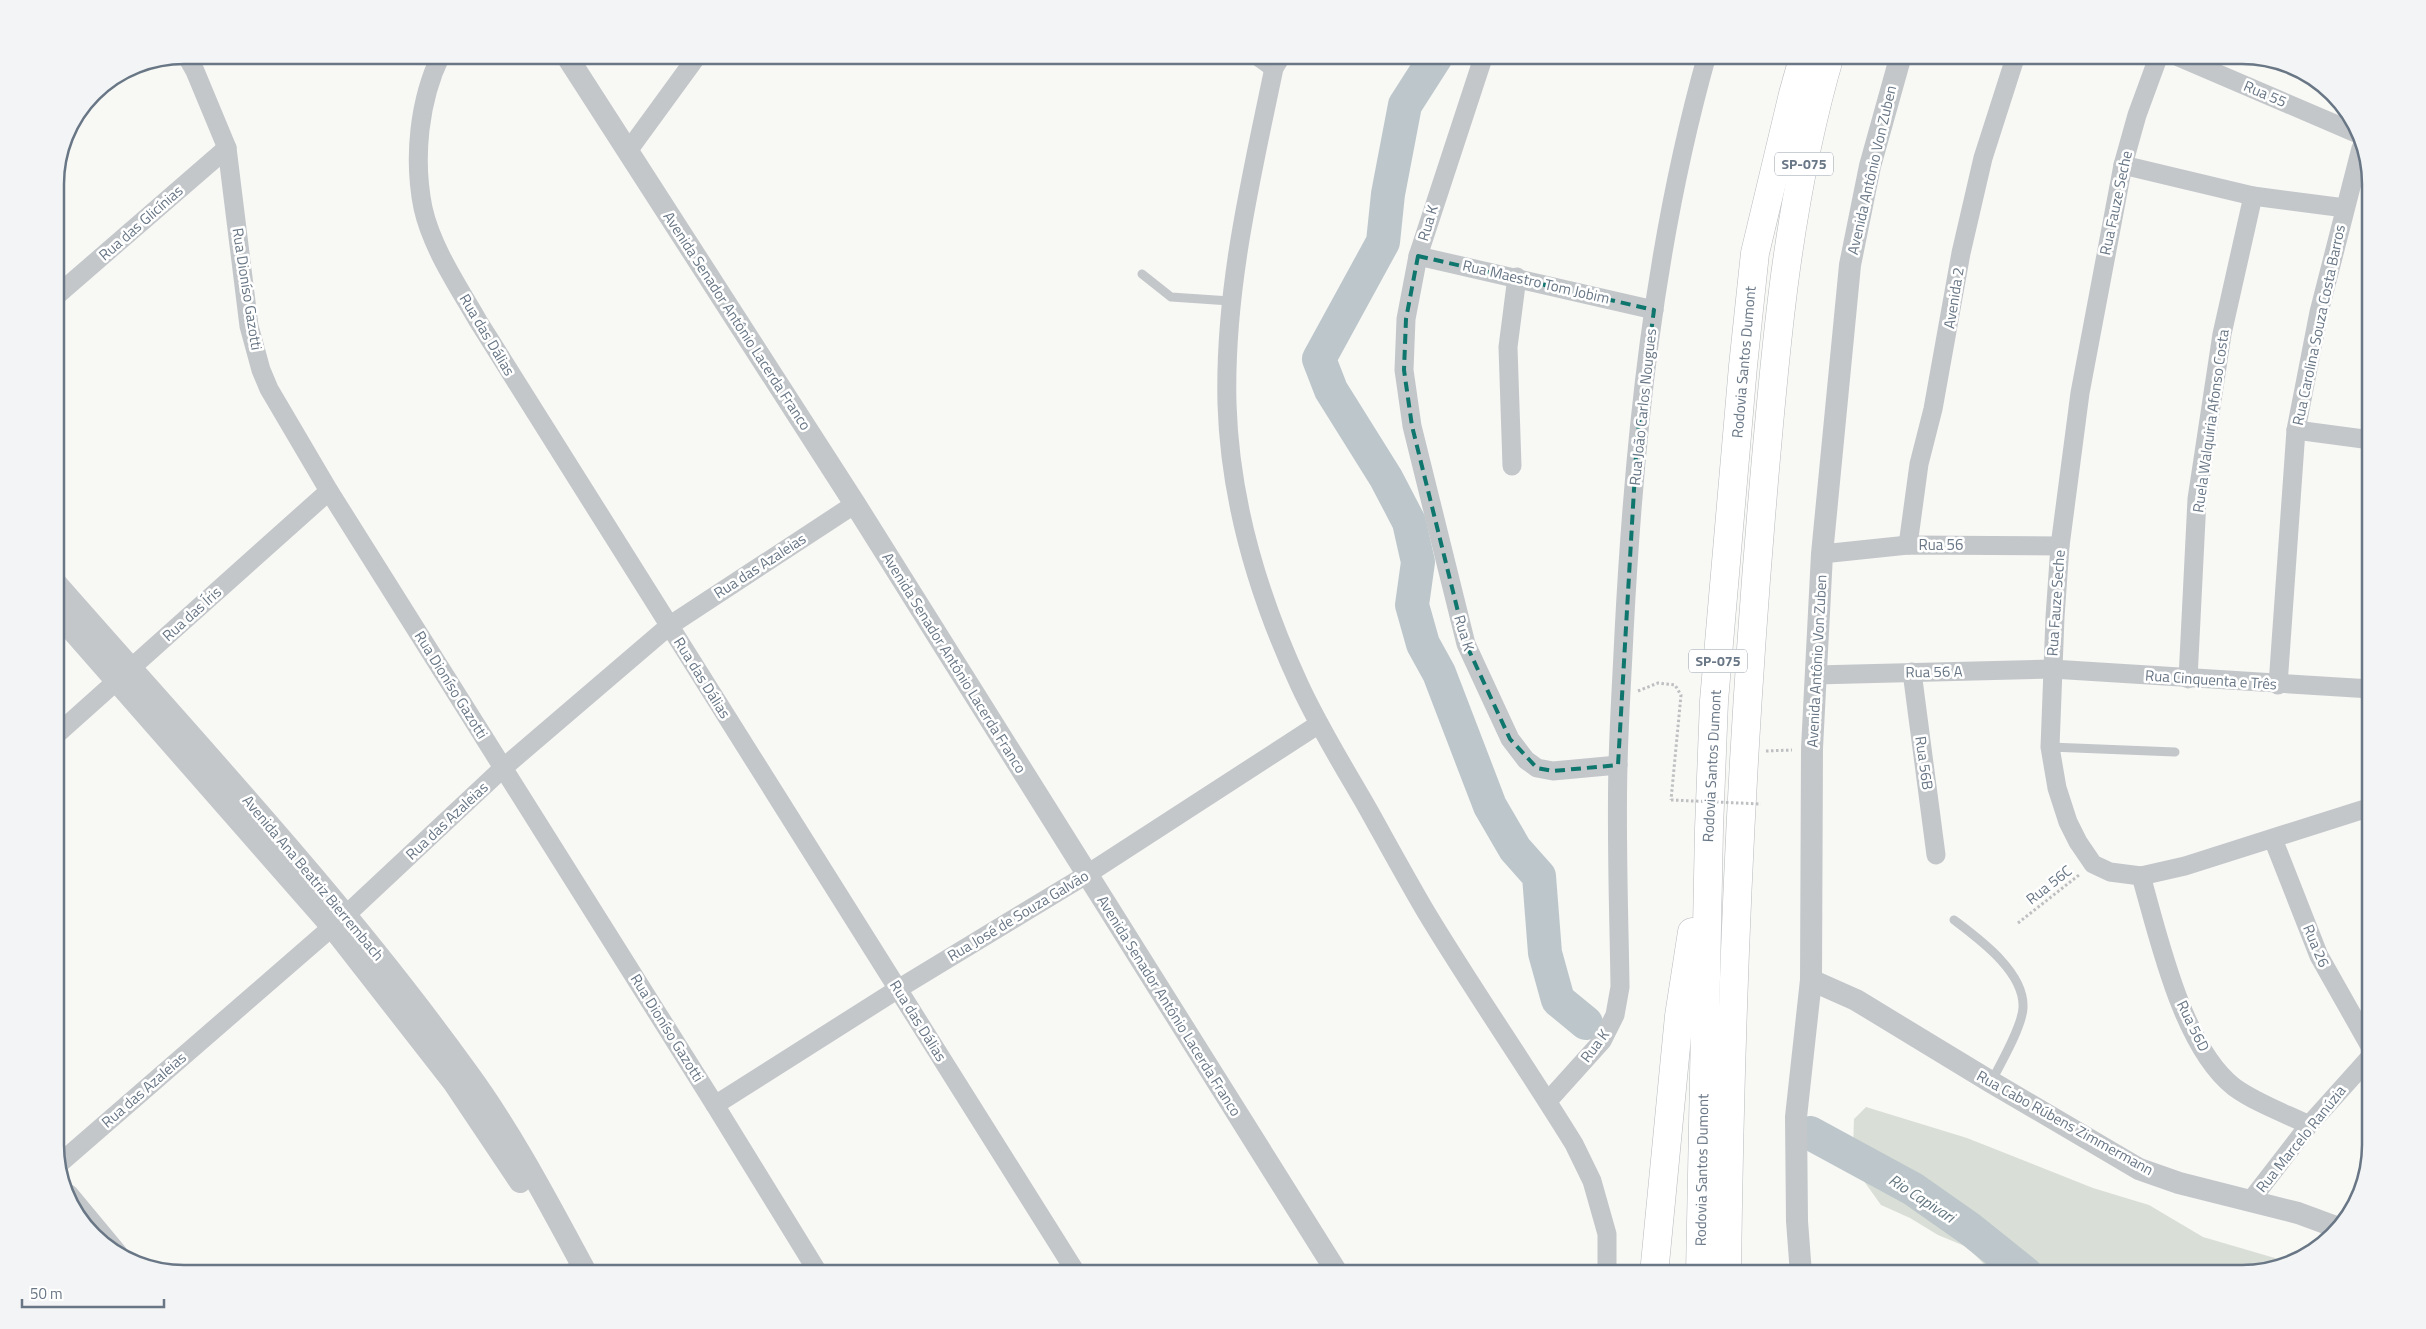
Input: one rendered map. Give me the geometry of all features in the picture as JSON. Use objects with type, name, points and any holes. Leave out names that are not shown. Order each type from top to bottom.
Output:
[{"type":"highway","name":"Rodovia Santos Dumont","points":[[1700,1265],[1709,829],[1714,701],[1743,366],[1755,253],[1801,64]]},
{"type":"highway","name":"Rodovia Santos Dumont","points":[[1727,1265],[1739,826],[1754,599],[1771,393],[1793,213],[1828,64]]},
{"type":"highway","points":[[1655,1265],[1679,1016],[1709,829]]},
{"type":"highway","points":[[1729,1142],[1744,1265]]},
{"type":"street","name":"Rua Dioníso Gazotti","points":[[191,64],[227,148],[249,326],[261,370],[269,389],[329,491],[813,1265]]},
{"type":"street","name":"Rua das Dálias","points":[[437,64],[424,104],[419,178],[424,209],[442,256],[478,321],[1071,1265]]},
{"type":"street","name":"Avenida Senador Antônio Lacerda Franco","points":[[572,64],[855,504],[1332,1265]]},
{"type":"street","points":[[628,151],[691,64]]},
{"type":"street","points":[[1278,64],[1240,233],[1230,301],[1227,404],[1232,470],[1244,530],[1268,610],[1300,686],[1319,724],[1426,913],[1574,1144],[1592,1181],[1607,1234],[1608,1265]]},
{"type":"street","name":"Rua K","points":[[1481,64],[1418,256],[1406,319],[1404,370],[1412,426],[1466,644],[1510,739],[1526,760],[1537,768],[1553,771],[1618,765],[1620,987],[1615,1015],[1602,1041],[1548,1101]]},
{"type":"street","name":"Rua João Carlos Nougues","points":[[1618,765],[1637,438],[1654,310],[1690,116],[1704,64]]},
{"type":"street","name":"Avenida Antônio Von Zuben","points":[[1800,1265],[1796,1117],[1812,980],[1812,748],[1822,554],[1850,265],[1870,166],[1898,64]]},
{"type":"street","name":"Avenida 2","points":[[1908,545],[1919,464],[1934,410],[1961,253],[1984,158],[2013,64]]},
{"type":"street","name":"Rua Fauze Seche","points":[[2093,864],[2078,842],[2068,822],[2057,788],[2050,746],[2052,669],[2060,546],[2080,393],[2123,165],[2137,115],[2156,64]]},
{"type":"street","name":"Rua 55","points":[[2195,64],[2350,131]]},
{"type":"street","name":"Rua das Glicínias","points":[[64,289],[227,148]]},
{"type":"street","name":"Rua Carolina Souza Costa Barros","points":[[2278,684],[2296,430],[2318,312],[2359,156]]},
{"type":"street","points":[[2123,165],[2253,196],[2345,208]]},
{"type":"street","name":"Ruela Walquiria Afonso Costa","points":[[2188,679],[2197,499],[2222,334],[2253,196]]},
{"type":"street","name":"Rua Maestro Tom Jobim","points":[[1418,256],[1517,277],[1654,310]]},
{"type":"street","points":[[1512,466],[1508,347],[1517,277]]},
{"type":"street","points":[[2296,430],[2362,439]]},
{"type":"street","name":"Rua das Íris","points":[[64,728],[329,491]]},
{"type":"street","name":"Rua das Azaleias","points":[[65,1159],[339,920],[503,768],[669,626],[855,504]]},
{"type":"street","name":"Rua 56","points":[[1822,554],[1908,545],[2060,546]]},
{"type":"street","name":"Avenida Ana Beatriz Bierrembach","points":[[64,594],[125,675],[339,920],[459,1090],[532,1201],[568,1265]]},
{"type":"street","name":"Avenida Ana Beatriz Bierrembach","points":[[64,619],[125,675]]},
{"type":"street","name":"Rua Cinquenta e Três","points":[[2052,669],[2362,689]]},
{"type":"street","name":"Rua 56 A","points":[[1815,675],[2052,669]]},
{"type":"street","name":"Rua 56B","points":[[1912,672],[1936,855]]},
{"type":"street","name":"Rua José de Souza Galvão","points":[[715,1105],[898,989],[1086,875],[1319,724]]},
{"type":"street","points":[[2093,864],[2110,872],[2141,876],[2185,866],[2362,810]]},
{"type":"street","name":"Rua 26","points":[[2274,838],[2319,956],[2362,1033]]},
{"type":"street","name":"Rua 56D","points":[[2141,876],[2184,1013],[2208,1058],[2234,1086],[2263,1104],[2309,1125]]},
{"type":"street","name":"Rua Cabo Rúbens Zimmermann","points":[[1812,980],[1856,1000],[2139,1169],[2179,1183],[2298,1213],[2331,1225]]},
{"type":"street","name":"Rua Marcelo Ranúzia","points":[[2251,1200],[2309,1125],[2362,1066]]},
{"type":"lane","points":[[1142,274],[1171,297],[1230,301]]},
{"type":"lane","points":[[2050,746],[2176,752]]},
{"type":"lane","points":[[1954,920],[1992,948],[2017,982],[2021,996],[2023,1008],[2015,1031],[1991,1082]]},
{"type":"path","points":[[1621,698],[1658,683],[1675,685],[1681,695],[1671,800],[1761,804],[1762,795]]},
{"type":"path","points":[[1765,760],[1766,751],[1812,748]]},
{"type":"path","name":"Rua 56C","points":[[2018,923],[2093,864]]},
{"type":"highlighted area","points":[[1418,256],[1654,310],[1637,438],[1618,765],[1553,771],[1537,768],[1510,739],[1466,644],[1412,426],[1404,370],[1406,319]]},
{"type":"shaded area","points":[[1866,1107],[1967,1138],[2093,1188],[2149,1205],[2203,1237],[2279,1259],[2258,1264],[2242,1265],[1985,1265],[1967,1247],[1938,1235],[1910,1218],[1881,1205],[1861,1177],[1853,1148],[1854,1119]]},
{"type":"waterway","points":[[1431,64],[1405,105],[1388,194],[1383,242],[1319,359],[1331,390],[1386,478],[1409,522],[1418,562],[1412,605],[1423,644],[1439,673],[1490,806],[1515,849],[1539,876],[1545,953],[1558,1000],[1586,1023]]},
{"type":"waterway","name":"Rio Capivari","points":[[1810,1133],[1913,1189],[1970,1229],[2015,1265]]}]
